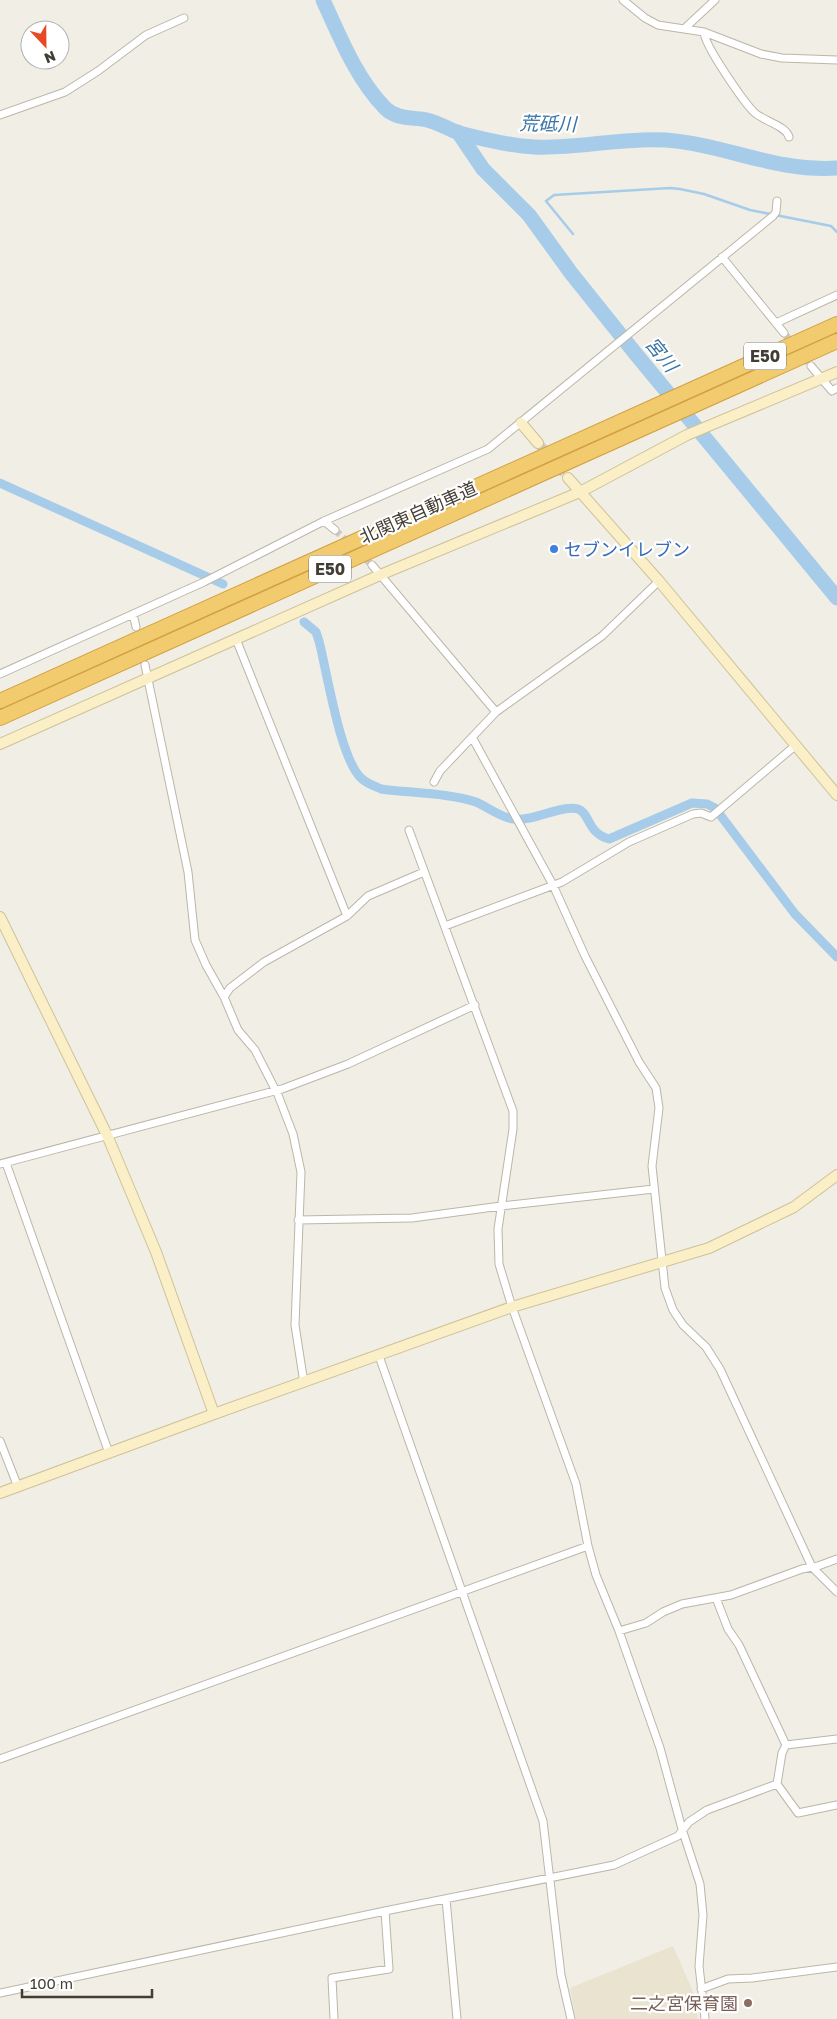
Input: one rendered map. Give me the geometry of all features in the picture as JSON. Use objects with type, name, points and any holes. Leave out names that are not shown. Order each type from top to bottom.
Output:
[{"type":"highway","name":"北関東自動車道","points":[[0,701],[837,324]]},
{"type":"highway","name":"北関東自動車道","points":[[0,718],[837,341]]},
{"type":"street","points":[[623,0],[640,15],[658,25],[704,32],[761,54],[782,58],[837,60]]},
{"type":"street","points":[[685,28],[715,0]]},
{"type":"street","points":[[0,115],[66,92],[146,35],[184,18]]},
{"type":"street","points":[[704,32],[712,53],[746,102],[762,119],[787,132],[789,138]]},
{"type":"street","points":[[0,674],[204,582],[324,521],[488,449],[775,214],[777,201]]},
{"type":"street","points":[[722,257],[784,333]]},
{"type":"street","points":[[776,323],[837,295]]},
{"type":"street","points":[[811,366],[832,390],[837,388]]},
{"type":"street","points":[[0,744],[380,575],[580,492],[687,435],[837,372]]},
{"type":"street","points":[[521,423],[538,443]]},
{"type":"street","points":[[568,478],[659,580],[837,795]]},
{"type":"street","points":[[324,521],[335,530]]},
{"type":"street","points":[[372,565],[496,712]]},
{"type":"street","points":[[434,782],[440,771],[496,712],[602,636],[659,580]]},
{"type":"street","points":[[133,614],[136,626]]},
{"type":"street","points":[[236,639],[347,916]]},
{"type":"street","points":[[145,665],[188,872],[195,940],[206,965],[224,997],[238,1030],[255,1050],[290,1124],[300,1161],[295,1325],[304,1383]]},
{"type":"street","points":[[472,737],[554,885],[585,956],[639,1062],[656,1088],[659,1102],[652,1166],[657,1219],[664,1263],[665,1288],[674,1310],[683,1325],[706,1347],[720,1369],[812,1567],[837,1592]]},
{"type":"street","points":[[446,926],[554,885],[629,842],[693,814],[701,813],[710,817],[796,745]]},
{"type":"street","points":[[409,830],[513,1111],[513,1129],[498,1229],[498,1255],[512,1307],[576,1484],[588,1546],[596,1575],[619,1631],[660,1748],[701,1893],[703,1922],[699,1966],[706,2019]]},
{"type":"street","points":[[224,997],[230,988],[264,962],[347,916],[368,896],[424,872]]},
{"type":"street","points":[[0,917],[107,1135],[156,1252],[214,1414]]},
{"type":"street","points":[[109,1453],[3,1164],[312,1079],[475,1005]]},
{"type":"street","points":[[0,1493],[512,1307],[709,1248],[794,1207],[837,1175]]},
{"type":"street","points":[[298,1220],[412,1218],[654,1189]]},
{"type":"street","points":[[379,1356],[543,1821],[560,1975],[571,2019]]},
{"type":"street","points":[[0,1441],[18,1487]]},
{"type":"street","points":[[0,1759],[588,1546]]},
{"type":"street","points":[[619,1631],[646,1623],[663,1612],[682,1604],[716,1598],[757,1587],[837,1559]]},
{"type":"street","points":[[716,1598],[728,1629],[739,1645],[786,1745]]},
{"type":"street","points":[[786,1745],[837,1739]]},
{"type":"street","points":[[786,1745],[782,1753],[777,1784],[798,1813],[837,1805]]},
{"type":"street","points":[[0,1993],[385,1911],[614,1865],[678,1836],[689,1822],[707,1810],[777,1784]]},
{"type":"street","points":[[446,1899],[457,2019]]},
{"type":"street","points":[[334,2019],[332,1978],[389,1969],[385,1911]]},
{"type":"street","points":[[702,1989],[728,1979],[752,1978],[837,1967]]},
{"type":"shaded area","points":[[673,1946],[694,1994],[698,2019],[576,2019],[570,1988]]},
{"type":"waterway","name":"荒砥川","points":[[323,0],[342,43],[365,84],[385,108],[395,115],[427,120],[459,133],[496,142],[525,146],[550,147],[633,140],[666,140],[710,147],[793,166],[837,168]]},
{"type":"waterway","name":"宮川","points":[[458,132],[483,169],[529,215],[571,273],[635,353],[837,598]]},
{"type":"waterway","points":[[573,234],[546,201],[554,195],[670,188],[704,194],[750,210],[831,226],[837,232]]},
{"type":"waterway","name":"宮川","points":[[529,215],[533,212]]},
{"type":"waterway","points":[[0,483],[223,584]]},
{"type":"waterway","points":[[304,622],[316,632],[330,693],[347,753],[353,768],[365,781],[381,789],[465,799],[476,802],[504,817],[514,819],[529,818],[564,809],[578,809],[582,811],[597,832],[609,839],[692,803],[707,804],[715,808],[795,914],[837,957]]},
{"type":"tunnel","points":[[784,333],[811,366]]},
{"type":"tunnel","points":[[538,443],[568,478]]},
{"type":"tunnel","points":[[335,530],[372,565]]},
{"type":"place","name":"セブンイレブン","points":[[554,549]]},
{"type":"place","name":"二之宮保育園","points":[[748,2003]]}]
